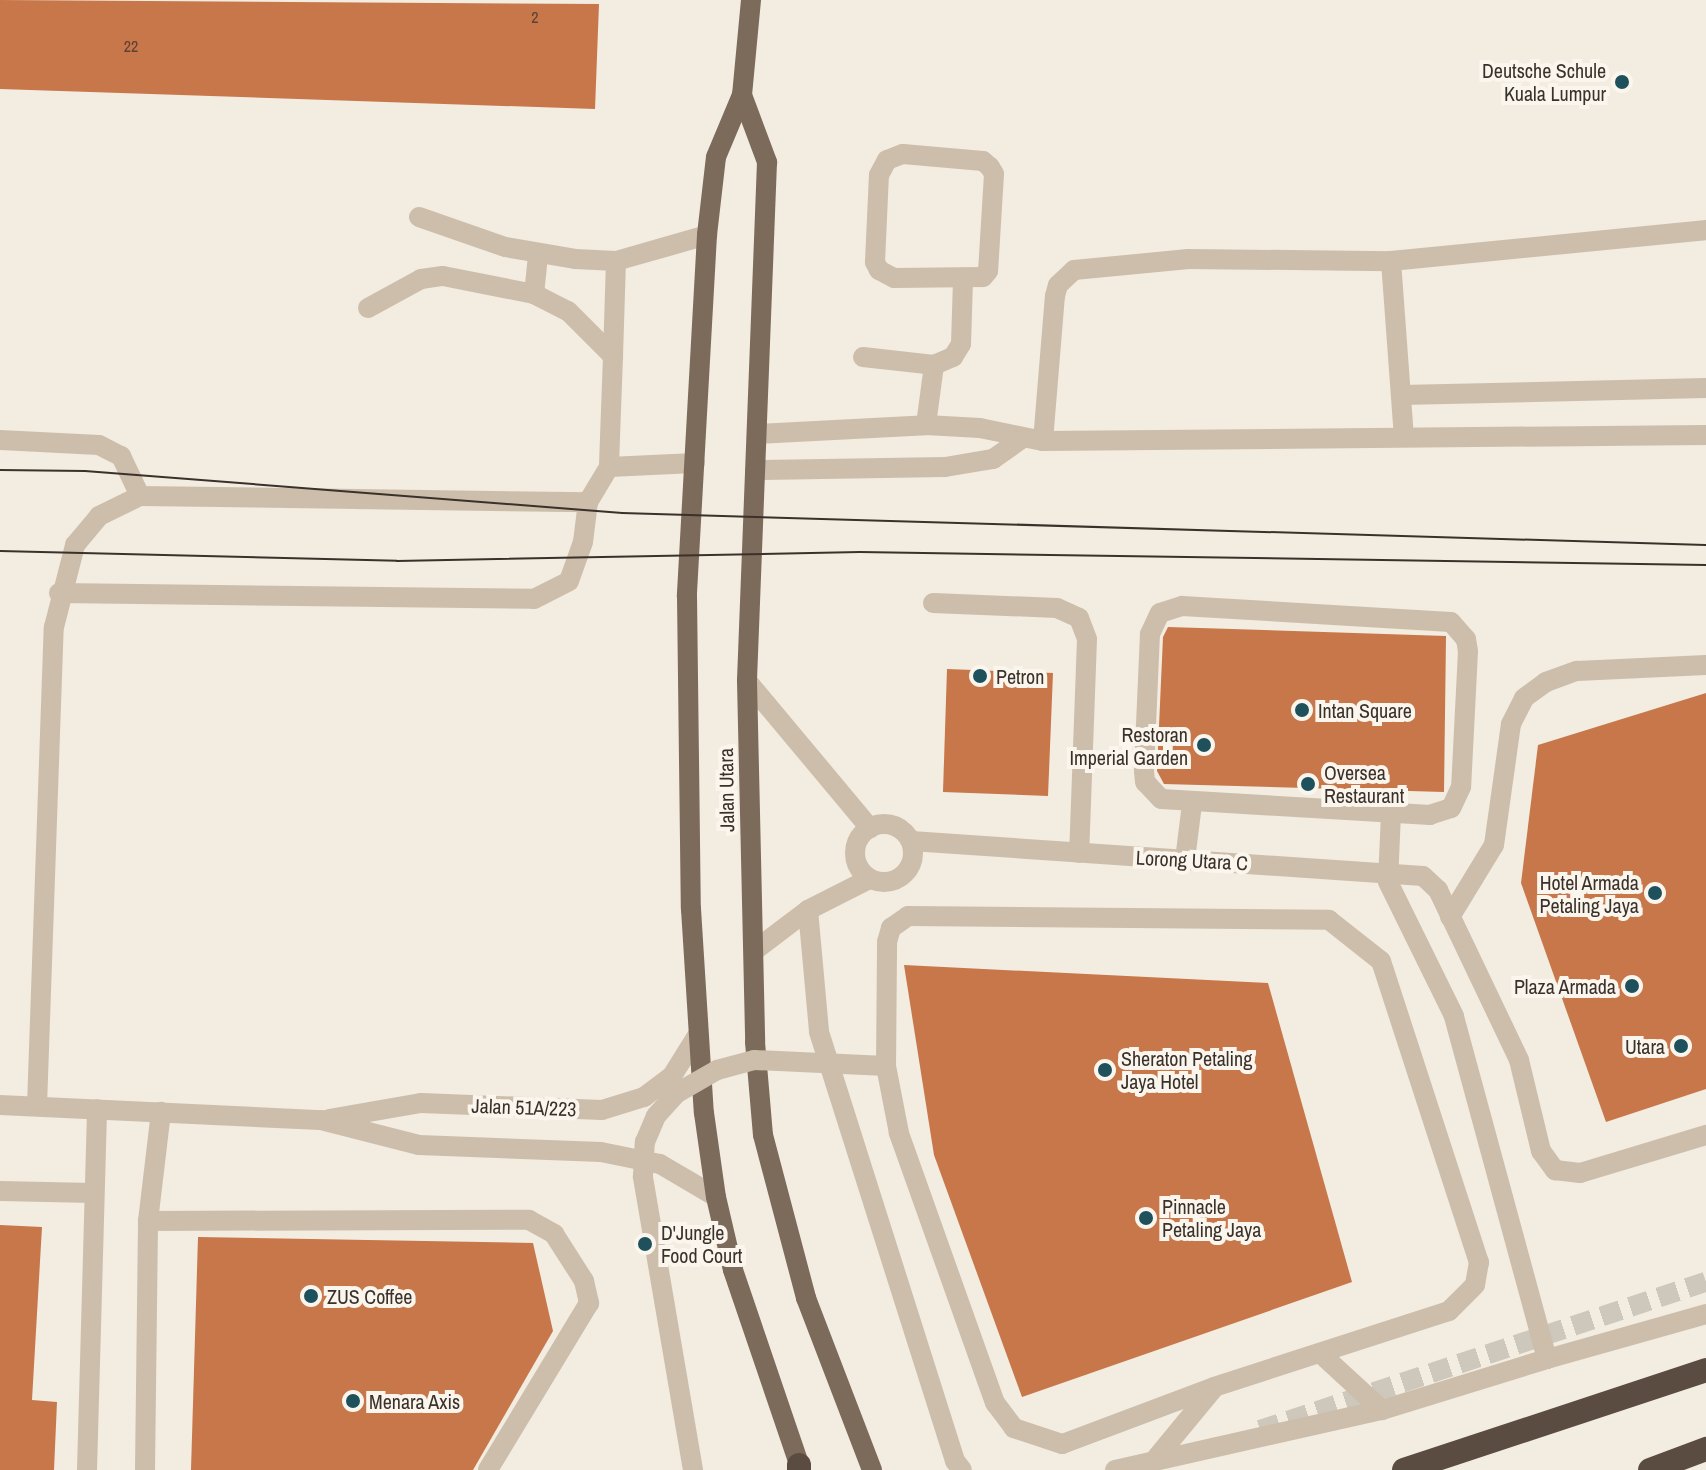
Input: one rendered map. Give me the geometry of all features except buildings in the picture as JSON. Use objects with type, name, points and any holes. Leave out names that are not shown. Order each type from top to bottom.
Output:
[{"type":"highway","points":[[1404,1470],[1704,1370]]},
{"type":"highway","points":[[1650,1470],[1706,1449]]},
{"type":"main road","name":"Jalan Utara","points":[[751,0],[742,95],[716,157],[707,235],[687,596],[697,1036],[716,1197],[733,1270],[799,1468]]},
{"type":"main road","name":"Jalan Utara","points":[[742,95],[767,162],[747,681],[754,951],[763,1135],[806,1298],[872,1470]]},
{"type":"street","points":[[903,154],[983,161],[990,167],[994,174],[988,271],[983,277],[963,280],[894,278],[879,270],[875,262],[879,175],[887,160],[903,154]]},
{"type":"street","points":[[419,217],[538,255],[616,261],[707,235]]},
{"type":"street","points":[[1043,441],[1055,296],[1058,285],[1074,270],[1188,259],[1391,261],[1706,230]]},
{"type":"street","points":[[534,294],[538,255]]},
{"type":"street","points":[[59,593],[534,599],[569,581],[583,542],[588,502],[609,467],[616,261]]},
{"type":"street","points":[[1391,261],[1404,437]]},
{"type":"street","points":[[368,308],[421,279],[443,276],[534,294],[568,311],[613,356]]},
{"type":"street","points":[[863,357],[934,365],[953,357],[961,344],[963,280]]},
{"type":"street","points":[[926,425],[934,365]]},
{"type":"street","points":[[1401,395],[1706,388]]},
{"type":"street","points":[[757,434],[926,425],[980,428],[1043,441],[1706,435]]},
{"type":"street","points":[[755,470],[945,467],[993,459],[1022,439]]},
{"type":"street","points":[[0,440],[99,445],[121,456],[140,496]]},
{"type":"street","points":[[609,467],[695,463]]},
{"type":"street","points":[[37,1106],[59,593],[83,535],[115,505],[140,496],[588,502]]},
{"type":"street","points":[[933,603],[1057,608],[1079,618],[1087,639],[1079,853]]},
{"type":"street","points":[[1182,606],[1439,619],[1460,629],[1468,651],[1458,798],[1441,814],[1391,813],[1192,804],[1161,799],[1145,782],[1150,634],[1160,613],[1182,606]]},
{"type":"street","points":[[1450,917],[1494,845],[1511,724],[1524,698],[1546,682],[1577,671],[1706,665]]},
{"type":"street","points":[[747,681],[870,828]]},
{"type":"street","points":[[1185,860],[1192,804]]},
{"type":"street","points":[[1391,813],[1388,876],[1454,1016],[1547,1359]]},
{"type":"street","points":[[889,824],[911,841],[913,859],[904,875],[887,883],[869,879],[857,866],[855,848],[870,828],[889,824]]},
{"type":"street","name":"Lorong Utara C","points":[[911,841],[1388,876],[1415,873],[1431,881],[1519,1060],[1541,1151],[1555,1170],[1580,1173],[1706,1135]]},
{"type":"street","points":[[754,951],[808,910],[869,879]]},
{"type":"street","points":[[808,910],[819,1032],[962,1470]]},
{"type":"street","points":[[908,916],[1329,920],[1381,961],[1479,1262],[1475,1285],[1449,1311],[1321,1354],[1214,1387],[1062,1444],[1014,1428],[995,1403],[910,1163],[886,1066],[887,942],[891,928],[908,916]]},
{"type":"street","name":"Jalan 51A/223","points":[[321,1120],[421,1103],[602,1110],[644,1097],[663,1083],[697,1036]]},
{"type":"street","points":[[693,1470],[643,1176],[645,1142],[656,1116],[677,1093],[717,1070],[754,1060],[886,1066]]},
{"type":"street","name":"Jalan 51A/223","points":[[0,1105],[321,1120],[419,1145],[601,1152],[660,1164],[716,1197]]},
{"type":"street","points":[[87,1470],[97,1109]]},
{"type":"street","points":[[145,1470],[148,1221],[161,1112]]},
{"type":"street","points":[[0,1191],[93,1193]]},
{"type":"street","points":[[148,1221],[529,1220],[554,1234],[584,1281],[589,1303],[488,1470]]},
{"type":"street","points":[[1115,1470],[1157,1457],[1382,1410],[1706,1314]]},
{"type":"street","points":[[1321,1354],[1382,1410]]},
{"type":"street","points":[[1157,1457],[1214,1387]]},
{"type":"tunnel","points":[[1260,1430],[1706,1282]]},
{"type":"tram line","points":[[0,470],[85,471],[622,513],[1706,545]]},
{"type":"tram line","points":[[0,551],[397,561],[860,552],[1706,565]]},
{"type":"place","name":"Deutsche Schule Kuala Lumpur","points":[[1622,82]]},
{"type":"place","name":"Petron","points":[[980,676]]},
{"type":"place","name":"Intan Square","points":[[1302,710]]},
{"type":"place","name":"Restoran Imperial Garden","points":[[1204,745]]},
{"type":"place","name":"Oversea Restaurant","points":[[1308,784]]},
{"type":"place","name":"Hotel Armada Petaling Jaya","points":[[1655,893]]},
{"type":"place","name":"Plaza Armada","points":[[1632,986]]},
{"type":"place","name":"Utara","points":[[1681,1046]]},
{"type":"place","name":"Sheraton Petaling Jaya Hotel","points":[[1105,1070]]},
{"type":"place","name":"Pinnacle Petaling Jaya","points":[[1146,1218]]},
{"type":"place","name":"D'Jungle Food Court","points":[[645,1244]]},
{"type":"place","name":"ZUS Coffee","points":[[311,1296]]},
{"type":"place","name":"Menara Axis","points":[[353,1401]]}]
